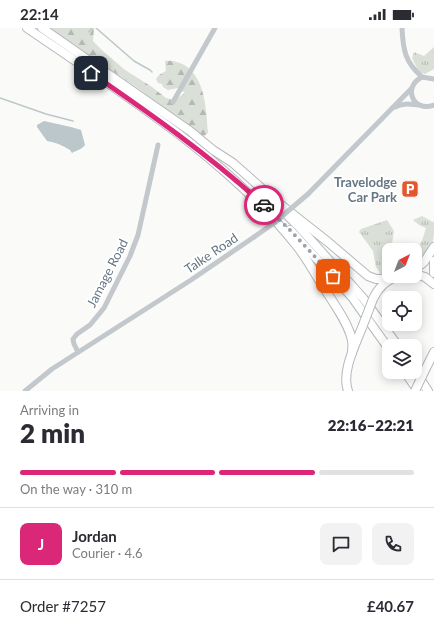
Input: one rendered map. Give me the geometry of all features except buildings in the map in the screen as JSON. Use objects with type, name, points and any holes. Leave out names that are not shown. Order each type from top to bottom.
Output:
[{"type":"highway","points":[[27,28],[174,130],[224,169],[264,204],[352,297],[382,339]]},
{"type":"highway","points":[[42,28],[190,131],[258,188],[300,228],[363,298],[393,339]]},
{"type":"highway","points":[[213,150],[233,163],[276,201],[368,276],[376,280],[382,279]]},
{"type":"highway","points":[[201,152],[271,216],[297,246],[329,296],[350,334],[352,341],[352,353]]},
{"type":"highway","points":[[422,264],[434,247]]},
{"type":"highway","points":[[434,261],[434,274]]},
{"type":"highway","points":[[422,276],[434,284]]},
{"type":"highway","points":[[348,391],[346,371],[352,353],[373,299],[380,287],[386,283]]},
{"type":"highway","points":[[416,391],[434,352]]},
{"type":"highway","points":[[410,379],[416,391]]},
{"type":"highway","points":[[420,379],[428,391]]},
{"type":"street","points":[[173,102],[215,28]]},
{"type":"street","points":[[402,28],[404,48],[408,62],[413,69],[424,77],[434,79]]},
{"type":"street","points":[[413,69],[414,83],[434,73]]},
{"type":"street","name":"Talke Road","points":[[25,391],[52,369],[191,280],[274,223],[308,194],[411,89],[414,83]]},
{"type":"street","points":[[411,89],[413,99],[419,105]]},
{"type":"street","name":"Talke Road","points":[[389,110],[400,104],[429,107],[434,105]]},
{"type":"street","name":"Jamage Road","points":[[78,352],[73,339],[77,334],[90,325],[104,308],[130,256],[138,235],[158,145]]},
{"type":"green space","points":[[49,28],[94,28],[93,41],[103,51],[125,70],[166,98],[176,99],[185,93],[178,88],[168,90],[163,87],[162,84],[158,83],[156,79],[159,75],[166,71],[165,61],[181,63],[186,66],[193,72],[198,80],[204,96],[208,133],[201,136],[139,89]]},
{"type":"green space","points":[[434,47],[434,69],[425,74],[419,72],[412,58],[414,52],[424,56]]},
{"type":"green space","points":[[422,216],[433,222],[434,221],[432,246],[422,258],[421,243],[426,228],[413,220]]},
{"type":"green space","points":[[387,220],[394,231],[392,243],[382,243],[382,278],[380,278],[379,271],[376,267],[373,251],[359,232],[361,229]]},
{"type":"shaded area","points":[[44,121],[81,130],[85,145],[72,153],[70,150],[61,145],[47,141],[37,127],[37,125]]},
{"type":"waterway","points":[[89,32],[92,28]]},
{"type":"waterway","points":[[96,28],[134,61],[152,72]]},
{"type":"waterway","points":[[0,98],[46,114],[73,121]]},
{"type":"way so far","points":[[264,205],[291,231],[333,276]]},
{"type":"place","name":"Travelodge Car Park","points":[[410,189]]},
{"type":"route","points":[[91,73],[174,130],[224,169],[264,205]]}]
